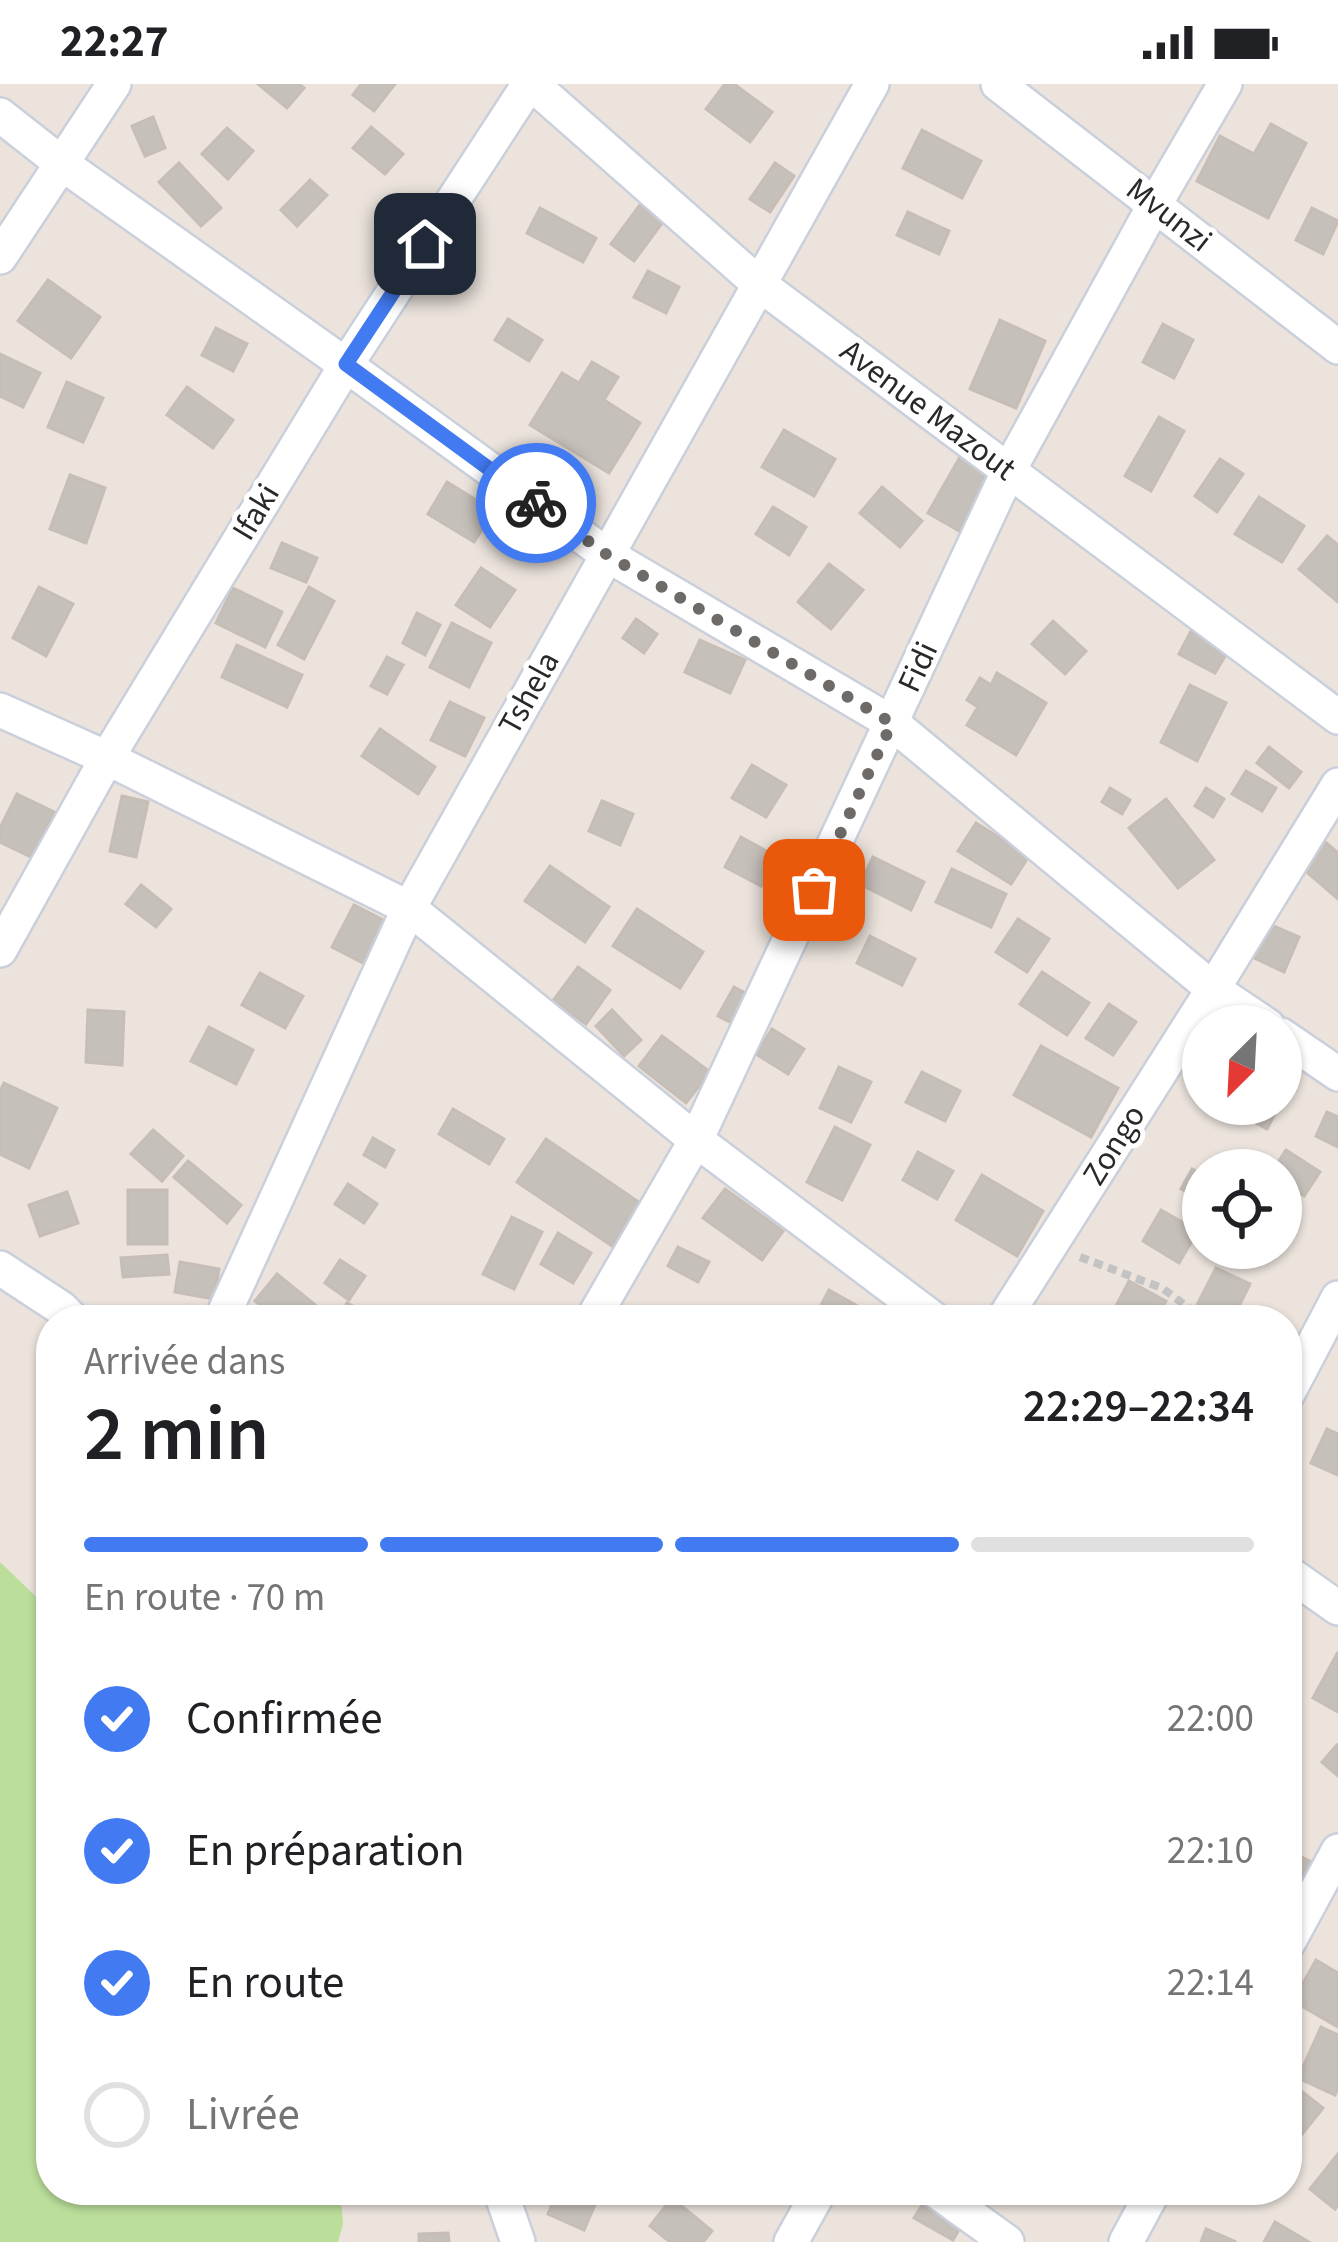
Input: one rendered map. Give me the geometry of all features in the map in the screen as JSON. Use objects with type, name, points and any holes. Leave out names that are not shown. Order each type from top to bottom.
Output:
[{"type":"street","points":[[0,257],[114,84]]},
{"type":"street","name":"Avenue Mazout","points":[[531,84],[759,284],[1338,717]]},
{"type":"street","name":"Ifaki","points":[[0,950],[106,758],[346,364],[531,84]]},
{"type":"street","name":"Tshela","points":[[228,1305],[409,908],[872,84]]},
{"type":"street","name":"Mvunzi","points":[[998,84],[1338,347]]},
{"type":"street","name":"Fidi","points":[[601,1305],[696,1140],[1009,470],[1225,84]]},
{"type":"street","points":[[0,115],[61,164],[606,554],[892,723],[1237,1005]]},
{"type":"street","points":[[0,710],[409,908],[696,1140],[914,1305]]},
{"type":"street","name":"Zongo","points":[[1013,1305],[1338,785]]},
{"type":"street","points":[[1302,1049],[1338,1074]]},
{"type":"street","points":[[0,1268],[56,1305]]},
{"type":"street","points":[[1302,1366],[1338,1298]]},
{"type":"street","points":[[1302,1583],[1338,1608]]},
{"type":"street","points":[[1302,1918],[1338,1851]]},
{"type":"street","points":[[505,2205],[518,2242]]},
{"type":"street","points":[[791,2242],[812,2205]]},
{"type":"street","points":[[956,2205],[1007,2242]]},
{"type":"street","points":[[1126,2242],[1146,2205]]},
{"type":"path","points":[[1050,1246],[1162,1288],[1185,1305]]},
{"type":"green space","points":[[0,1562],[36,1597],[36,2205],[341,2205],[343,2224],[338,2242],[0,2242]]},
{"type":"building","points":[[258,84],[299,84],[304,88],[287,108]]},
{"type":"building","points":[[361,84],[395,84],[374,111],[353,95]]},
{"type":"building","points":[[725,84],[734,84],[772,112],[750,142],[706,109]]},
{"type":"building","points":[[153,117],[165,148],[145,156],[132,126]]},
{"type":"building","points":[[1271,124],[1306,143],[1268,218],[1197,181],[1220,136],[1254,154]]},
{"type":"building","points":[[371,127],[403,154],[385,174],[353,148]]},
{"type":"building","points":[[227,128],[253,151],[228,179],[202,154]]},
{"type":"building","points":[[922,130],[981,161],[962,198],[903,168]]},
{"type":"building","points":[[179,163],[221,208],[201,226],[159,182]]},
{"type":"building","points":[[775,163],[794,176],[770,212],[750,199]]},
{"type":"building","points":[[310,180],[327,195],[297,226],[281,210]]},
{"type":"building","points":[[645,198],[668,215],[634,261],[611,244]]},
{"type":"building","points":[[540,208],[596,238],[583,262],[527,233]]},
{"type":"building","points":[[1312,208],[1338,221],[1323,254],[1296,240]]},
{"type":"building","points":[[908,212],[949,231],[939,254],[897,235]]},
{"type":"building","points":[[648,271],[679,287],[666,313],[634,297]]},
{"type":"building","points":[[48,280],[100,317],[71,358],[18,321]]},
{"type":"building","points":[[508,319],[542,340],[529,361],[495,340]]},
{"type":"building","points":[[1000,320],[1045,341],[1016,408],[970,389]]},
{"type":"building","points":[[1163,324],[1193,340],[1174,378],[1143,362]]},
{"type":"building","points":[[216,328],[247,344],[233,371],[202,355]]},
{"type":"building","points":[[0,354],[40,373],[23,407],[0,396]]},
{"type":"building","points":[[592,362],[618,377],[604,400],[640,423],[609,473],[530,425],[562,373],[579,383]]},
{"type":"building","points":[[67,382],[103,398],[83,442],[48,427]]},
{"type":"building","points":[[187,387],[233,420],[213,448],[167,415]]},
{"type":"building","points":[[1159,417],[1184,431],[1151,491],[1125,476]]},
{"type":"building","points":[[784,430],[835,459],[814,496],[762,467]]},
{"type":"building","points":[[960,457],[991,474],[959,531],[928,513]]},
{"type":"building","points":[[1220,459],[1243,474],[1217,512],[1195,496]]},
{"type":"building","points":[[70,475],[105,488],[86,543],[50,529]]},
{"type":"building","points":[[447,482],[494,511],[474,542],[428,514]]},
{"type":"building","points":[[882,487],[922,521],[900,547],[860,513]]},
{"type":"building","points":[[1259,497],[1304,526],[1282,562],[1235,534]]},
{"type":"building","points":[[773,507],[806,527],[789,555],[756,534]]},
{"type":"building","points":[[1327,536],[1338,545],[1338,602],[1299,569]]},
{"type":"building","points":[[282,543],[317,558],[306,582],[271,568]]},
{"type":"building","points":[[829,564],[863,590],[831,629],[798,602]]},
{"type":"building","points":[[481,568],[515,590],[490,627],[456,605]]},
{"type":"building","points":[[39,587],[73,604],[46,656],[13,638]]},
{"type":"building","points":[[309,587],[334,601],[304,659],[278,645]]},
{"type":"building","points":[[233,588],[282,612],[265,647],[216,623]]},
{"type":"building","points":[[417,613],[440,625],[425,655],[403,643]]},
{"type":"building","points":[[636,619],[657,634],[644,653],[623,638]]},
{"type":"building","points":[[1053,621],[1086,651],[1065,674],[1032,644]]},
{"type":"building","points":[[452,623],[491,643],[469,687],[430,667]]},
{"type":"building","points":[[1191,631],[1228,651],[1215,673],[1179,654]]},
{"type":"building","points":[[700,640],[745,660],[730,693],[685,672]]},
{"type":"building","points":[[237,645],[302,675],[287,707],[222,677]]},
{"type":"building","points":[[387,657],[403,665],[387,694],[371,686]]},
{"type":"building","points":[[997,673],[1046,703],[1016,755],[967,725],[978,707],[967,700],[980,678],[991,685]]},
{"type":"building","points":[[1190,685],[1226,703],[1197,761],[1161,742]]},
{"type":"building","points":[[450,702],[484,718],[465,756],[431,740]]},
{"type":"building","points":[[380,729],[435,767],[418,794],[362,756]]},
{"type":"building","points":[[1269,747],[1301,772],[1289,788],[1257,763]]},
{"type":"building","points":[[752,765],[786,785],[766,817],[732,798]]},
{"type":"building","points":[[1246,771],[1276,788],[1262,811],[1232,794]]},
{"type":"building","points":[[1110,788],[1130,800],[1122,814],[1102,802]]},
{"type":"building","points":[[1206,788],[1224,799],[1213,817],[1195,806]]},
{"type":"building","points":[[17,794],[54,812],[31,857],[0,842],[0,828]]},
{"type":"building","points":[[122,796],[148,802],[136,857],[110,851]]},
{"type":"building","points":[[1166,799],[1214,860],[1178,888],[1129,828]]},
{"type":"building","points":[[602,801],[633,814],[620,845],[589,831]]},
{"type":"building","points":[[976,823],[1029,856],[1011,884],[958,851]]},
{"type":"building","points":[[741,837],[777,857],[761,886],[725,867]]},
{"type":"building","points":[[1323,840],[1338,853],[1338,899],[1300,866]]},
{"type":"building","points":[[873,857],[924,882],[911,910],[860,884]]},
{"type":"building","points":[[550,866],[609,907],[585,942],[525,901]]},
{"type":"building","points":[[952,869],[1006,894],[991,927],[936,902]]},
{"type":"building","points":[[141,885],[171,909],[156,927],[126,904]]},
{"type":"building","points":[[354,905],[389,923],[367,965],[332,947]]},
{"type":"building","points":[[637,909],[703,952],[680,988],[613,946]]},
{"type":"building","points":[[1018,919],[1049,939],[1027,972],[996,952]]},
{"type":"building","points":[[1262,921],[1299,937],[1284,972],[1248,955]]},
{"type":"building","points":[[870,936],[915,959],[902,985],[857,963]]},
{"type":"building","points":[[578,967],[610,990],[586,1024],[553,1001]]},
{"type":"building","points":[[1042,972],[1089,1003],[1067,1035],[1020,1004]]},
{"type":"building","points":[[260,973],[303,996],[285,1028],[242,1005]]},
{"type":"building","points":[[734,987],[757,999],[741,1028],[718,1016]]},
{"type":"building","points":[[1109,1004],[1136,1022],[1113,1055],[1086,1038]]},
{"type":"building","points":[[88,1010],[124,1012],[122,1065],[86,1062]]},
{"type":"building","points":[[612,1010],[641,1040],[624,1056],[596,1026]]},
{"type":"building","points":[[209,1027],[253,1050],[236,1084],[191,1061]]},
{"type":"building","points":[[772,1029],[804,1049],[788,1074],[756,1054]]},
{"type":"building","points":[[662,1036],[710,1072],[686,1103],[639,1066]]},
{"type":"building","points":[[1041,1046],[1118,1088],[1091,1137],[1014,1095]]},
{"type":"building","points":[[839,1067],[871,1082],[851,1122],[820,1108]]},
{"type":"building","points":[[922,1072],[960,1091],[945,1121],[906,1102]]},
{"type":"building","points":[[4,1083],[57,1108],[29,1168],[0,1154]]},
{"type":"building","points":[[453,1109],[504,1139],[489,1164],[439,1134]]},
{"type":"building","points":[[1327,1112],[1338,1117],[1338,1147],[1316,1136]]},
{"type":"building","points":[[835,1127],[870,1145],[842,1200],[807,1182]]},
{"type":"building","points":[[153,1130],[183,1156],[162,1181],[131,1154]]},
{"type":"building","points":[[373,1138],[394,1150],[385,1167],[364,1155]]},
{"type":"building","points":[[546,1139],[640,1203],[612,1246],[517,1182]]},
{"type":"building","points":[[918,1152],[953,1171],[937,1199],[903,1180]]},
{"type":"building","points":[[1302,1160],[1320,1172],[1302,1195]]},
{"type":"building","points":[[188,1161],[241,1205],[227,1223],[174,1177]]},
{"type":"building","points":[[982,1175],[1043,1211],[1017,1256],[956,1220]]},
{"type":"building","points":[[348,1184],[377,1204],[364,1223],[335,1204]]},
{"type":"building","points":[[725,1189],[783,1231],[762,1260],[703,1218]]},
{"type":"building","points":[[128,1190],[167,1190],[167,1244],[128,1244]]},
{"type":"building","points":[[67,1192],[78,1223],[40,1236],[29,1205]]},
{"type":"building","points":[[1161,1210],[1182,1222],[1179,1263],[1143,1241]]},
{"type":"building","points":[[512,1217],[542,1232],[514,1289],[483,1274]]},
{"type":"building","points":[[558,1233],[591,1253],[573,1283],[541,1264]]},
{"type":"building","points":[[678,1247],[709,1262],[698,1282],[668,1266]]},
{"type":"building","points":[[167,1255],[169,1274],[123,1277],[121,1258]]},
{"type":"building","points":[[340,1260],[365,1276],[349,1300],[325,1283]]},
{"type":"building","points":[[180,1262],[219,1269],[214,1299],[175,1292]]},
{"type":"building","points":[[1215,1269],[1250,1284],[1240,1305],[1197,1305]]},
{"type":"building","points":[[277,1274],[315,1305],[260,1305],[255,1301]]},
{"type":"building","points":[[1129,1281],[1166,1301],[1164,1305],[1117,1305]]},
{"type":"building","points":[[829,1290],[856,1305],[821,1305]]},
{"type":"building","points":[[1327,1429],[1338,1434],[1338,1475],[1311,1463]]},
{"type":"building","points":[[1338,1652],[1338,1712],[1313,1698]]},
{"type":"building","points":[[1338,1746],[1338,1776],[1322,1762]]},
{"type":"building","points":[[1302,1857],[1320,1866],[1306,1895],[1302,1893]]},
{"type":"building","points":[[1316,1960],[1338,1973],[1338,2027],[1302,2006],[1302,1985]]},
{"type":"building","points":[[1321,2027],[1338,2035],[1335,2095],[1302,2080],[1302,2069]]},
{"type":"building","points":[[1302,2092],[1323,2108],[1302,2134]]},
{"type":"building","points":[[1338,2154],[1338,2205],[1335,2209],[1310,2189]]},
{"type":"building","points":[[552,2205],[595,2205],[584,2230],[548,2214]]},
{"type":"building","points":[[666,2205],[680,2205],[712,2231],[703,2242],[670,2242],[650,2226]]},
{"type":"building","points":[[922,2205],[948,2205],[967,2216],[953,2240],[914,2218]]},
{"type":"building","points":[[1275,2222],[1309,2242],[1264,2242]]},
{"type":"building","points":[[1206,2229],[1236,2242],[1201,2242]]},
{"type":"building","points":[[448,2233],[449,2242],[419,2242],[419,2234]]},
{"type":"way so far","points":[[536,503],[606,554],[892,723],[814,890]]},
{"type":"route","points":[[425,244],[346,364],[536,503]]}]
